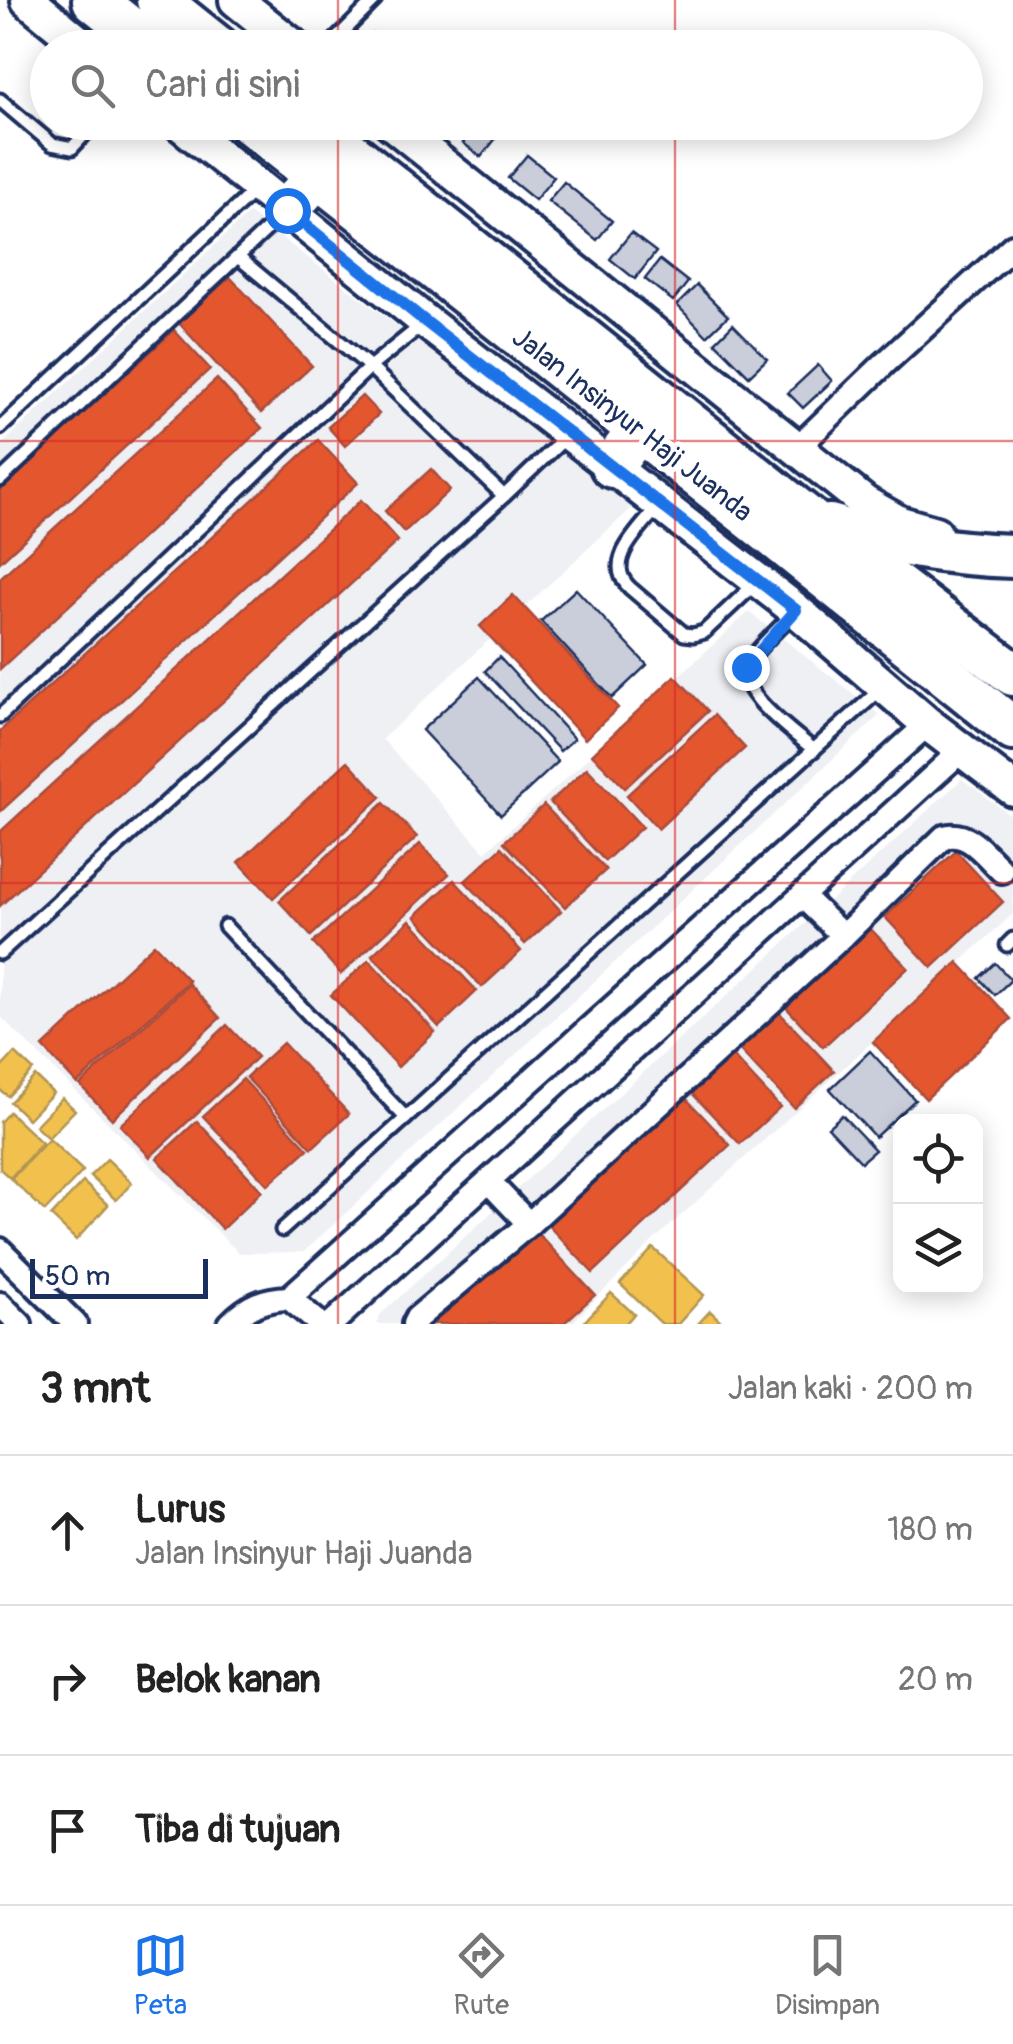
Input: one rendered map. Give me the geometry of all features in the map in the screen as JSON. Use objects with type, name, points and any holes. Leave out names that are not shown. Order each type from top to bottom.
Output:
[{"type":"highway","points":[[94,0],[132,30]]},
{"type":"highway","points":[[158,0],[196,30]]},
{"type":"highway","name":"Jalan Insinyur Haji Juanda","points":[[272,140],[638,431],[1012,720]]},
{"type":"highway","name":"Jalan Insinyur Haji Juanda","points":[[335,140],[810,520],[1013,674]]},
{"type":"highway","points":[[273,199],[317,176]]},
{"type":"highway","points":[[612,466],[638,431]]},
{"type":"highway","points":[[810,520],[853,533],[986,556],[996,548]]},
{"type":"street","points":[[28,0],[64,30]]},
{"type":"street","points":[[244,2],[276,30]]},
{"type":"street","name":"Jalan Insinyur Haji Juanda","points":[[200,140],[426,322],[796,610],[928,724],[1013,789]]},
{"type":"street","points":[[413,140],[865,503],[900,523],[931,533],[996,548],[1013,542]]},
{"type":"street","points":[[798,447],[1013,246]]},
{"type":"street","points":[[289,1298],[928,724]]},
{"type":"street","points":[[331,1324],[962,750]]},
{"type":"street","points":[[414,1324],[844,936],[944,837],[959,834],[968,838],[1002,871]]},
{"type":"street","points":[[802,896],[844,936]]},
{"type":"street","points":[[489,1182],[529,1224]]},
{"type":"street","points":[[0,1250],[75,1324]]},
{"type":"street","points":[[230,1324],[242,1312],[269,1298],[289,1298],[320,1324]]},
{"type":"street","points":[[0,1304],[20,1324]]},
{"type":"lane","points":[[345,30],[375,0]]},
{"type":"lane","points":[[0,100],[30,125]]},
{"type":"lane","points":[[47,140],[62,148],[72,148],[79,140]]},
{"type":"lane","points":[[0,480],[238,257],[273,199]]},
{"type":"lane","points":[[0,428],[273,199]]},
{"type":"lane","points":[[238,257],[370,367],[504,496]]},
{"type":"lane","points":[[0,716],[370,367],[426,322]]},
{"type":"lane","points":[[0,953],[570,433]]},
{"type":"lane","points":[[660,504],[625,549],[619,574],[684,634],[704,632],[758,581]]},
{"type":"lane","points":[[796,610],[748,662],[746,684],[755,697],[814,750]]},
{"type":"lane","points":[[282,1230],[885,685]]},
{"type":"lane","points":[[225,926],[406,1118]]},
{"type":"shaded area","points":[[249,213],[634,506],[382,739],[485,852],[749,612],[880,715],[304,1252],[239,1253],[0,1016],[0,446]]},
{"type":"shaded area","points":[[962,779],[1013,817],[1013,914],[654,1240],[571,1324],[377,1324],[380,1315]]},
{"type":"building: Hunian","points":[[15,1053],[33,1070],[8,1096],[0,1090],[0,1069]]},
{"type":"building: Hunian","points":[[35,1076],[53,1093],[28,1119],[10,1102]]},
{"type":"building: Hunian","points":[[62,1098],[75,1110],[48,1138],[35,1126]]},
{"type":"building: Hunian","points":[[9,1112],[42,1143],[10,1178],[0,1169],[0,1122]]},
{"type":"building: Hunian","points":[[49,1139],[83,1171],[45,1211],[11,1179]]},
{"type":"building: Hunian","points":[[107,1159],[132,1183],[116,1200],[90,1176]]},
{"type":"building: Hunian","points":[[83,1182],[108,1205],[76,1240],[51,1216]]},
{"type":"building: Hunian","points":[[653,1248],[704,1295],[678,1324],[662,1324],[620,1284]]},
{"type":"building: Hunian","points":[[611,1293],[634,1314],[625,1324],[588,1324],[585,1321]]},
{"type":"building: Hunian","points":[[710,1311],[724,1324],[698,1324]]},
{"type":"building: Toko","points":[[230,277],[312,366],[261,413],[179,323]]},
{"type":"building: Toko","points":[[174,330],[210,369],[0,562],[0,490]]},
{"type":"building: Toko","points":[[217,379],[262,428],[0,669],[0,578]]},
{"type":"building: Toko","points":[[362,396],[379,414],[345,446],[328,427]]},
{"type":"building: Toko","points":[[318,440],[358,483],[0,812],[0,731]]},
{"type":"building: Toko","points":[[431,469],[450,490],[404,532],[385,511]]},
{"type":"building: Toko","points":[[361,500],[398,541],[0,906],[0,832]]},
{"type":"building: Toko","points":[[513,595],[618,708],[585,739],[480,626]]},
{"type":"building: Toko","points":[[675,676],[708,711],[625,788],[592,754]]},
{"type":"building: Toko","points":[[714,715],[745,748],[658,829],[627,795]]},
{"type":"building: Toko","points":[[348,761],[381,797],[273,898],[239,862]]},
{"type":"building: Toko","points":[[587,768],[642,827],[605,861],[550,802]]},
{"type":"building: Toko","points":[[384,803],[417,837],[311,936],[279,901]]},
{"type":"building: Toko","points":[[544,805],[606,870],[565,907],[504,842]]},
{"type":"building: Toko","points":[[420,844],[449,874],[341,974],[313,943]]},
{"type":"building: Toko","points":[[502,847],[561,911],[525,944],[465,881]]},
{"type":"building: Toko","points":[[956,851],[1003,902],[932,968],[885,917]]},
{"type":"building: Toko","points":[[454,880],[521,951],[482,987],[415,916]]},
{"type":"building: Toko","points":[[410,920],[477,991],[439,1027],[372,955]]},
{"type":"building: Toko","points":[[867,925],[908,968],[823,1047],[782,1003]]},
{"type":"building: Toko","points":[[154,944],[189,981],[77,1084],[43,1047]]},
{"type":"building: Toko","points":[[369,960],[435,1032],[398,1067],[331,995]]},
{"type":"building: Toko","points":[[958,962],[1011,1019],[926,1099],[873,1042]]},
{"type":"building: Toko","points":[[189,984],[220,1018],[112,1119],[80,1085]]},
{"type":"building: Toko","points":[[778,1011],[834,1071],[794,1108],[738,1048]]},
{"type":"building: Toko","points":[[227,1025],[257,1057],[150,1157],[120,1125]]},
{"type":"building: Toko","points":[[283,1043],[349,1114],[312,1148],[246,1077]]},
{"type":"building: Toko","points":[[729,1052],[780,1107],[740,1144],[689,1090]]},
{"type":"building: Toko","points":[[243,1079],[308,1149],[268,1185],[203,1116]]},
{"type":"building: Toko","points":[[681,1093],[730,1145],[593,1273],[544,1221]]},
{"type":"building: Toko","points":[[197,1121],[262,1191],[222,1229],[157,1158]]},
{"type":"building: Toko","points":[[533,1228],[595,1295],[563,1324],[428,1324]]},
{"type":"building: Lainnya","points":[[465,140],[495,140],[481,157],[463,143]]},
{"type":"building: Lainnya","points":[[527,155],[554,177],[535,200],[508,178]]},
{"type":"building: Lainnya","points":[[564,182],[612,221],[597,240],[548,201]]},
{"type":"building: Lainnya","points":[[631,233],[656,252],[635,279],[610,259]]},
{"type":"building: Lainnya","points":[[660,260],[688,282],[673,301],[645,279]]},
{"type":"building: Lainnya","points":[[697,285],[728,316],[707,336],[677,305]]},
{"type":"building: Lainnya","points":[[733,324],[767,359],[749,376],[715,342]]},
{"type":"building: Lainnya","points":[[818,365],[832,381],[803,408],[788,393]]},
{"type":"building: Lainnya","points":[[576,589],[647,665],[612,698],[541,621]]},
{"type":"building: Lainnya","points":[[499,657],[574,739],[560,751],[485,671]]},
{"type":"building: Lainnya","points":[[479,677],[558,762],[501,815],[422,730]]},
{"type":"building: Lainnya","points":[[995,963],[1011,980],[995,995],[979,978]]},
{"type":"building: Lainnya","points":[[870,1051],[915,1100],[900,1114],[893,1114],[893,1120],[875,1137],[830,1089]]},
{"type":"building: Lainnya","points":[[842,1115],[875,1150],[861,1162],[828,1127]]},
{"type":"route","points":[[287,210],[796,610],[746,667]]}]
